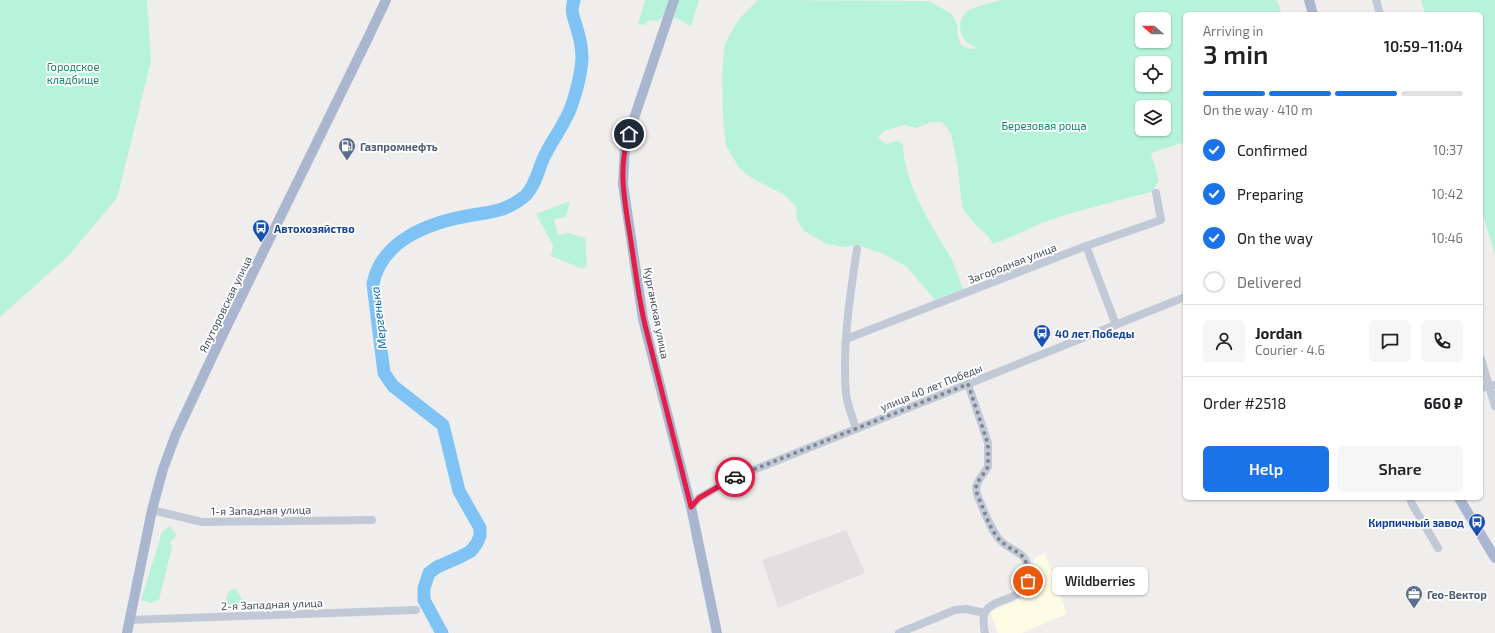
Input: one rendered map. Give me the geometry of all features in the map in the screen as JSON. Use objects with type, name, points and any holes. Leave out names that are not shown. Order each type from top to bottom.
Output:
[{"type":"main road","name":"Ялуторовская улица","points":[[127,633],[152,510],[176,434],[386,0]]},
{"type":"main road","name":"Курганская улица","points":[[674,0],[625,145],[623,184],[643,319],[691,507],[717,633]]},
{"type":"main road","points":[[1309,0],[1312,12]]},
{"type":"main road","points":[[1460,500],[1495,558]]},
{"type":"street","points":[[1376,0],[1379,12]]},
{"type":"street","name":"Загородная улица","points":[[846,339],[1086,246],[1161,220],[1156,193]]},
{"type":"street","points":[[1086,246],[1116,325]]},
{"type":"street","points":[[856,429],[846,395],[846,339],[857,248]]},
{"type":"street","name":"улица 40 лет Победы","points":[[691,507],[699,498],[730,479],[1183,298]]},
{"type":"street","points":[[1483,367],[1495,406]]},
{"type":"street","points":[[968,384],[988,444],[988,467],[976,487],[977,494],[994,533],[1007,546],[1020,553],[1024,558],[1029,571],[1028,581],[1023,589],[1013,597],[991,606],[984,613],[983,621],[985,633]]},
{"type":"street","points":[[1411,500],[1424,526],[1438,548]]},
{"type":"street","name":"1-я Западная улица","points":[[152,510],[202,522],[372,520]]},
{"type":"street","points":[[899,633],[955,610],[966,609],[984,613]]},
{"type":"street","name":"2-я Западная улица","points":[[129,620],[416,610]]},
{"type":"shaded area","points":[[846,530],[865,573],[778,608],[762,560]]},
{"type":"shaded area","points":[[1045,553],[1067,614],[1022,633],[998,633],[990,612],[1031,595],[1034,558]]},
{"type":"green space","name":"Городское кладбище","points":[[0,0],[147,0],[151,61],[117,198],[68,256],[0,317]]},
{"type":"green space","points":[[645,0],[669,0],[671,11],[657,21],[649,20],[644,25],[638,24]]},
{"type":"green space","points":[[674,0],[699,0],[691,26],[672,16]]},
{"type":"green space","name":"Березовая роща","points":[[758,0],[929,1],[952,14],[957,25],[958,37],[962,46],[972,49],[980,48],[972,46],[963,37],[960,27],[963,16],[966,12],[978,6],[1001,0],[1275,0],[1278,2],[1281,12],[1183,12],[1183,143],[1151,153],[1159,180],[1152,192],[1050,220],[993,244],[988,236],[973,222],[962,207],[958,169],[951,133],[942,122],[931,122],[916,128],[904,125],[884,131],[878,138],[886,144],[897,141],[903,144],[904,159],[913,189],[928,219],[952,260],[963,289],[935,300],[907,267],[884,254],[857,245],[844,247],[827,244],[804,231],[797,220],[796,206],[783,194],[755,180],[740,169],[726,146],[723,118],[722,73],[725,43],[739,19]]},
{"type":"green space","points":[[1421,0],[1495,0],[1495,255],[1483,214],[1483,12],[1424,12]]},
{"type":"green space","points":[[570,201],[566,217],[554,219],[558,235],[569,233],[585,238],[587,266],[583,269],[551,256],[553,245],[536,214]]},
{"type":"green space","points":[[170,526],[177,535],[170,542],[172,547],[159,600],[151,603],[141,600],[162,532]]},
{"type":"green space","points":[[236,588],[244,603],[237,604],[231,611],[226,599],[229,591]]},
{"type":"waterway","name":"Мергенька","points":[[442,633],[424,600],[424,588],[429,573],[437,567],[471,551],[480,536],[480,528],[459,491],[443,425],[393,386],[384,373],[373,284],[378,269],[386,256],[396,245],[408,236],[422,229],[452,219],[494,212],[505,208],[521,199],[529,191],[535,182],[547,151],[569,112],[577,86],[582,55],[580,40],[572,12],[574,0]]},
{"type":"way so far","points":[[735,477],[968,384],[988,444],[988,467],[976,487],[977,494],[994,533],[1007,546],[1020,553],[1024,558],[1029,571],[1028,581]]},
{"type":"place","name":"Газпромнефть","points":[[347,161]]},
{"type":"place","name":"Автохозяйство","points":[[261,243]]},
{"type":"place","name":"40 лет Победы","points":[[1042,348]]},
{"type":"place","name":"Кирпичный завод","points":[[1477,537]]},
{"type":"place","name":"Wildberries","points":[[1028,581]]},
{"type":"place","name":"Гео-Вектор","points":[[1414,609]]},
{"type":"route","points":[[629,134],[625,145],[623,184],[640,299],[645,325],[691,507],[699,498],[735,477]]}]
